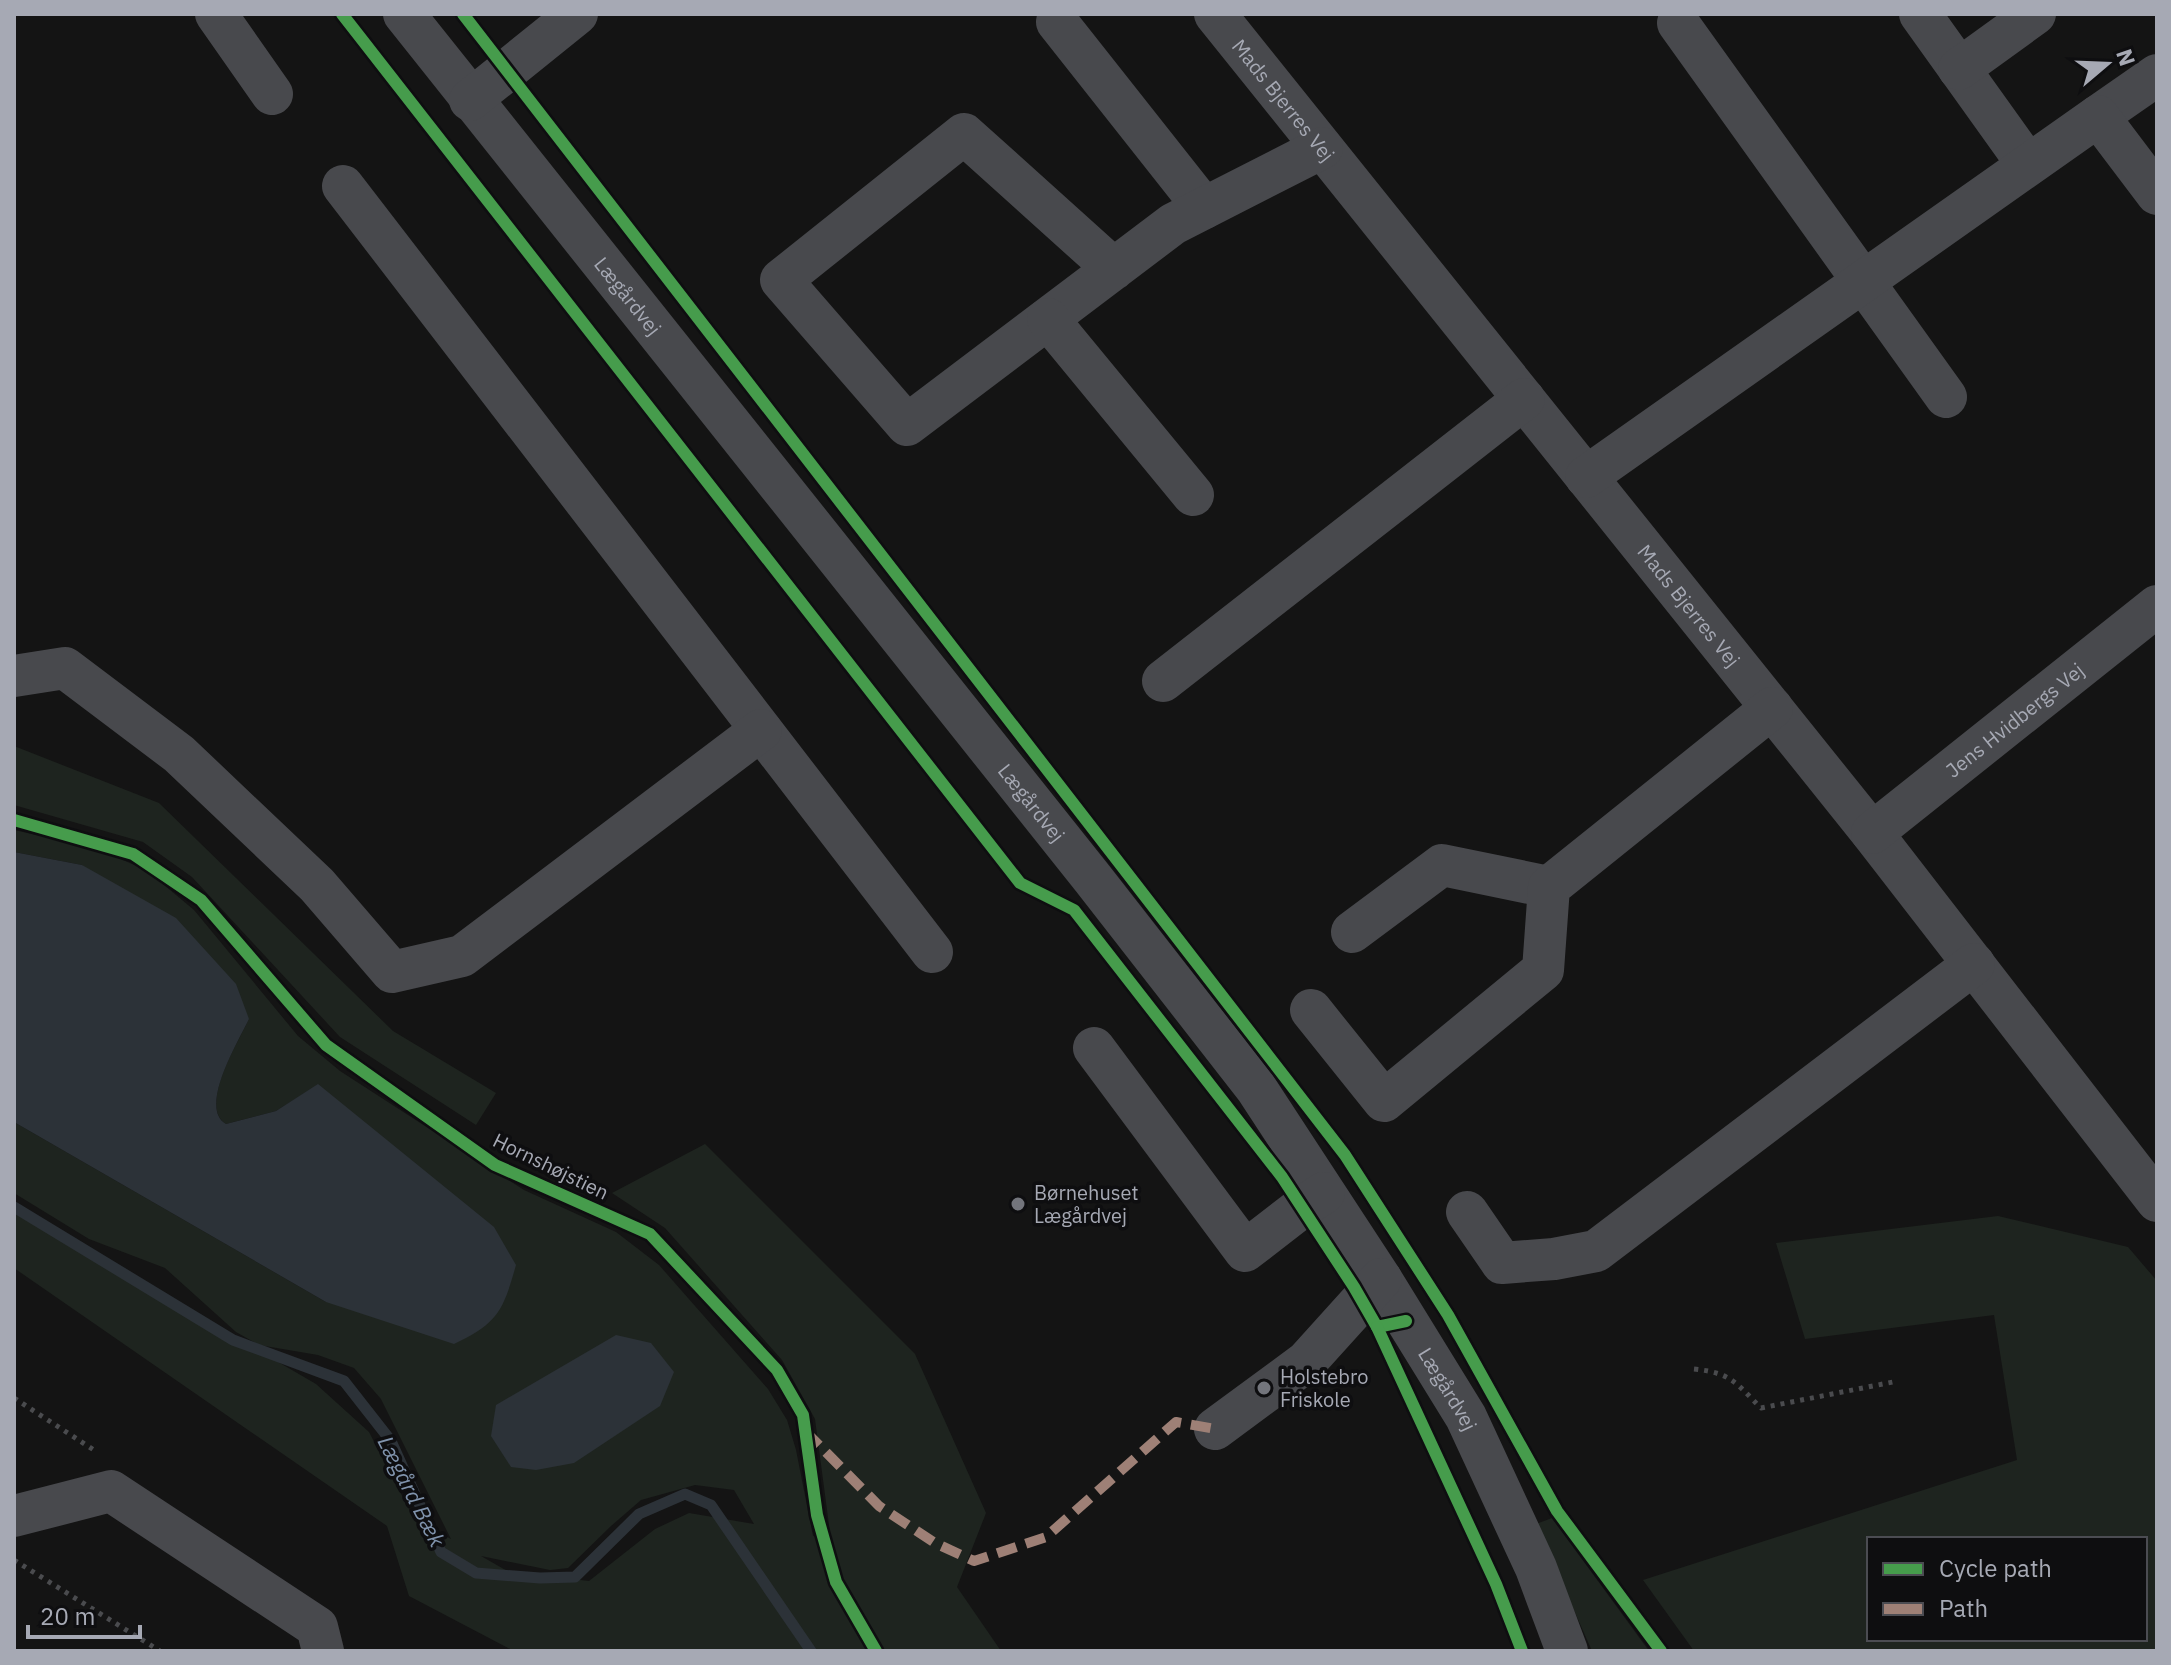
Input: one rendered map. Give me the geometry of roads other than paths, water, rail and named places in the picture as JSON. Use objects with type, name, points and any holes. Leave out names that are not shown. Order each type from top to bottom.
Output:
[{"type":"street","points":[[216,14],[272,94]]},
{"type":"street","name":"Lægårdvej","points":[[404,14],[1103,891],[1256,1088],[1381,1279],[1466,1417],[1536,1568],[1567,1651]]},
{"type":"street","points":[[470,100],[577,14]]},
{"type":"street","name":"Mads Bjerres Vej","points":[[1215,14],[1872,833],[2157,1201]]},
{"type":"street","points":[[1920,14],[2028,165]]},
{"type":"street","points":[[1959,69],[2035,14]]},
{"type":"street","points":[[1057,22],[1204,208]]},
{"type":"street","points":[[1678,23],[1946,397]]},
{"type":"street","points":[[1586,477],[2157,75]]},
{"type":"street","points":[[2098,116],[2157,194]]},
{"type":"street","points":[[1114,269],[964,134],[781,280],[907,425],[1048,319],[1114,269],[1173,224],[1322,148]]},
{"type":"street","points":[[343,186],[932,952]]},
{"type":"street","points":[[1048,319],[1193,495]]},
{"type":"street","points":[[1163,681],[1524,399]]},
{"type":"street","name":"Jens Hvidbergs Vej","points":[[1872,833],[2157,606]]},
{"type":"street","points":[[14,676],[65,668],[179,754],[317,885],[392,972],[462,956],[761,730]]},
{"type":"street","points":[[1311,1010],[1384,1101],[1543,970],[1549,887],[1772,708]]},
{"type":"street","points":[[1352,932],[1442,865],[1549,887]]},
{"type":"street","points":[[1467,1212],[1502,1263],[1554,1259],[1596,1251],[1974,964]]},
{"type":"street","points":[[1094,1048],[1245,1251],[1324,1193]]},
{"type":"street","points":[[1215,1429],[1306,1362],[1381,1279]]},
{"type":"street","points":[[14,1516],[111,1491],[317,1627],[323,1651]]},
{"type":"waterway","name":"Lægård Bæk","points":[[14,1207],[233,1340],[344,1381],[391,1441],[441,1552],[476,1573],[540,1578],[575,1577],[639,1514],[685,1494],[711,1505],[811,1651]]},
{"type":"place","name":"Børnehuset Lægårdvej","points":[[1018,1204]]},
{"type":"place","name":"Holstebro Friskole","points":[[1264,1388]]}]
